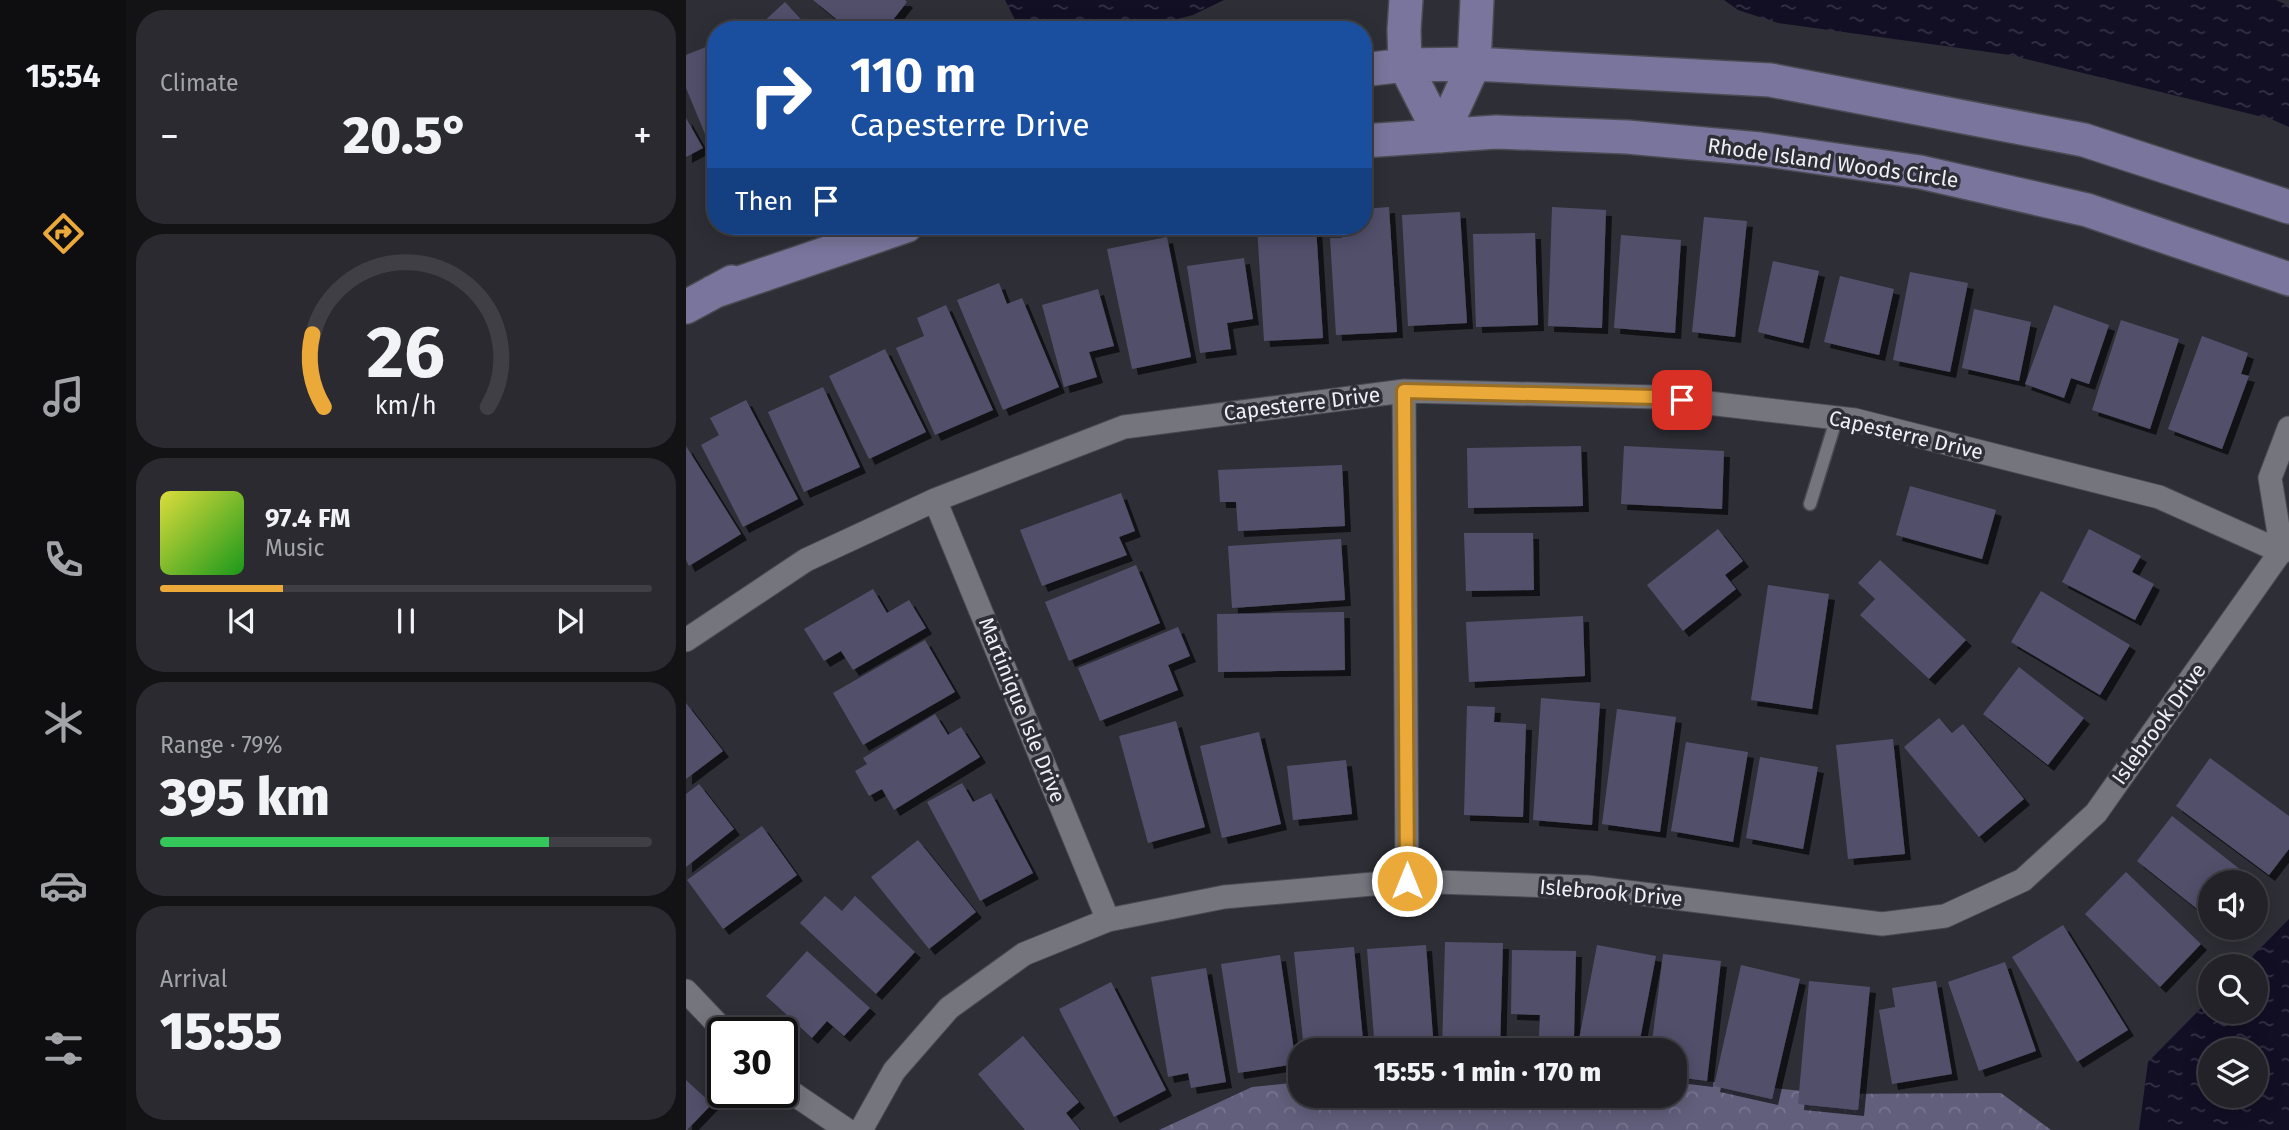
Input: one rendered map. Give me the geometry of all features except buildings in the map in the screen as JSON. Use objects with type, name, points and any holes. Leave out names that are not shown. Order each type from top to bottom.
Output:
[{"type":"street","points":[[1406,0],[1405,65],[1441,136]]},
{"type":"street","points":[[1441,136],[1474,64],[1477,0]]},
{"type":"street","points":[[1372,69],[1405,65],[1474,64],[1770,80],[2084,140],[2289,207]]},
{"type":"street","name":"Rhode Island Woods Circle","points":[[1372,140],[1496,132],[1627,137],[1760,149],[1920,172],[2087,210],[2289,279]]},
{"type":"street","points":[[700,299],[818,235]]},
{"type":"street","points":[[700,299],[881,235]]},
{"type":"street","points":[[1404,391],[1407,881]]},
{"type":"street","name":"Capesterre Drive","points":[[686,640],[806,560],[935,500],[1124,427],[1404,391],[1656,397],[1855,419],[2160,497],[2286,546]]},
{"type":"street","points":[[2286,546],[2270,478],[2289,428]]},
{"type":"street","name":"Martinique Isle Drive","points":[[935,500],[1108,920]]},
{"type":"street","name":"Islebrook Drive","points":[[861,1130],[894,1072],[949,1008],[1024,954],[1108,920],[1224,897],[1407,881],[1587,887],[1882,924],[1945,916],[2023,880],[2096,813],[2286,546]]},
{"type":"street","points":[[686,991],[711,1017]]},
{"type":"street","points":[[798,1097],[847,1130]]},
{"type":"lane","points":[[1810,504],[1838,418]]},
{"type":"green space","points":[[1687,1079],[1831,1094],[2001,1093],[2051,1130],[1159,1130],[1252,1087],[1288,1083],[1288,1108],[1687,1108]]},
{"type":"water","points":[[1005,0],[1224,0],[1193,15],[1170,21],[1016,21]]},
{"type":"water","points":[[1724,0],[2276,0],[2289,6],[2289,127],[2271,119],[2010,55],[1778,23],[1738,10]]},
{"type":"water","points":[[2289,919],[2289,1130],[2139,1130],[2148,1062],[2198,1011],[2198,1024],[2268,1024],[2268,954],[2255,954]]},
{"type":"route","points":[[1407,881],[1404,391],[1656,397],[1682,400]]}]
